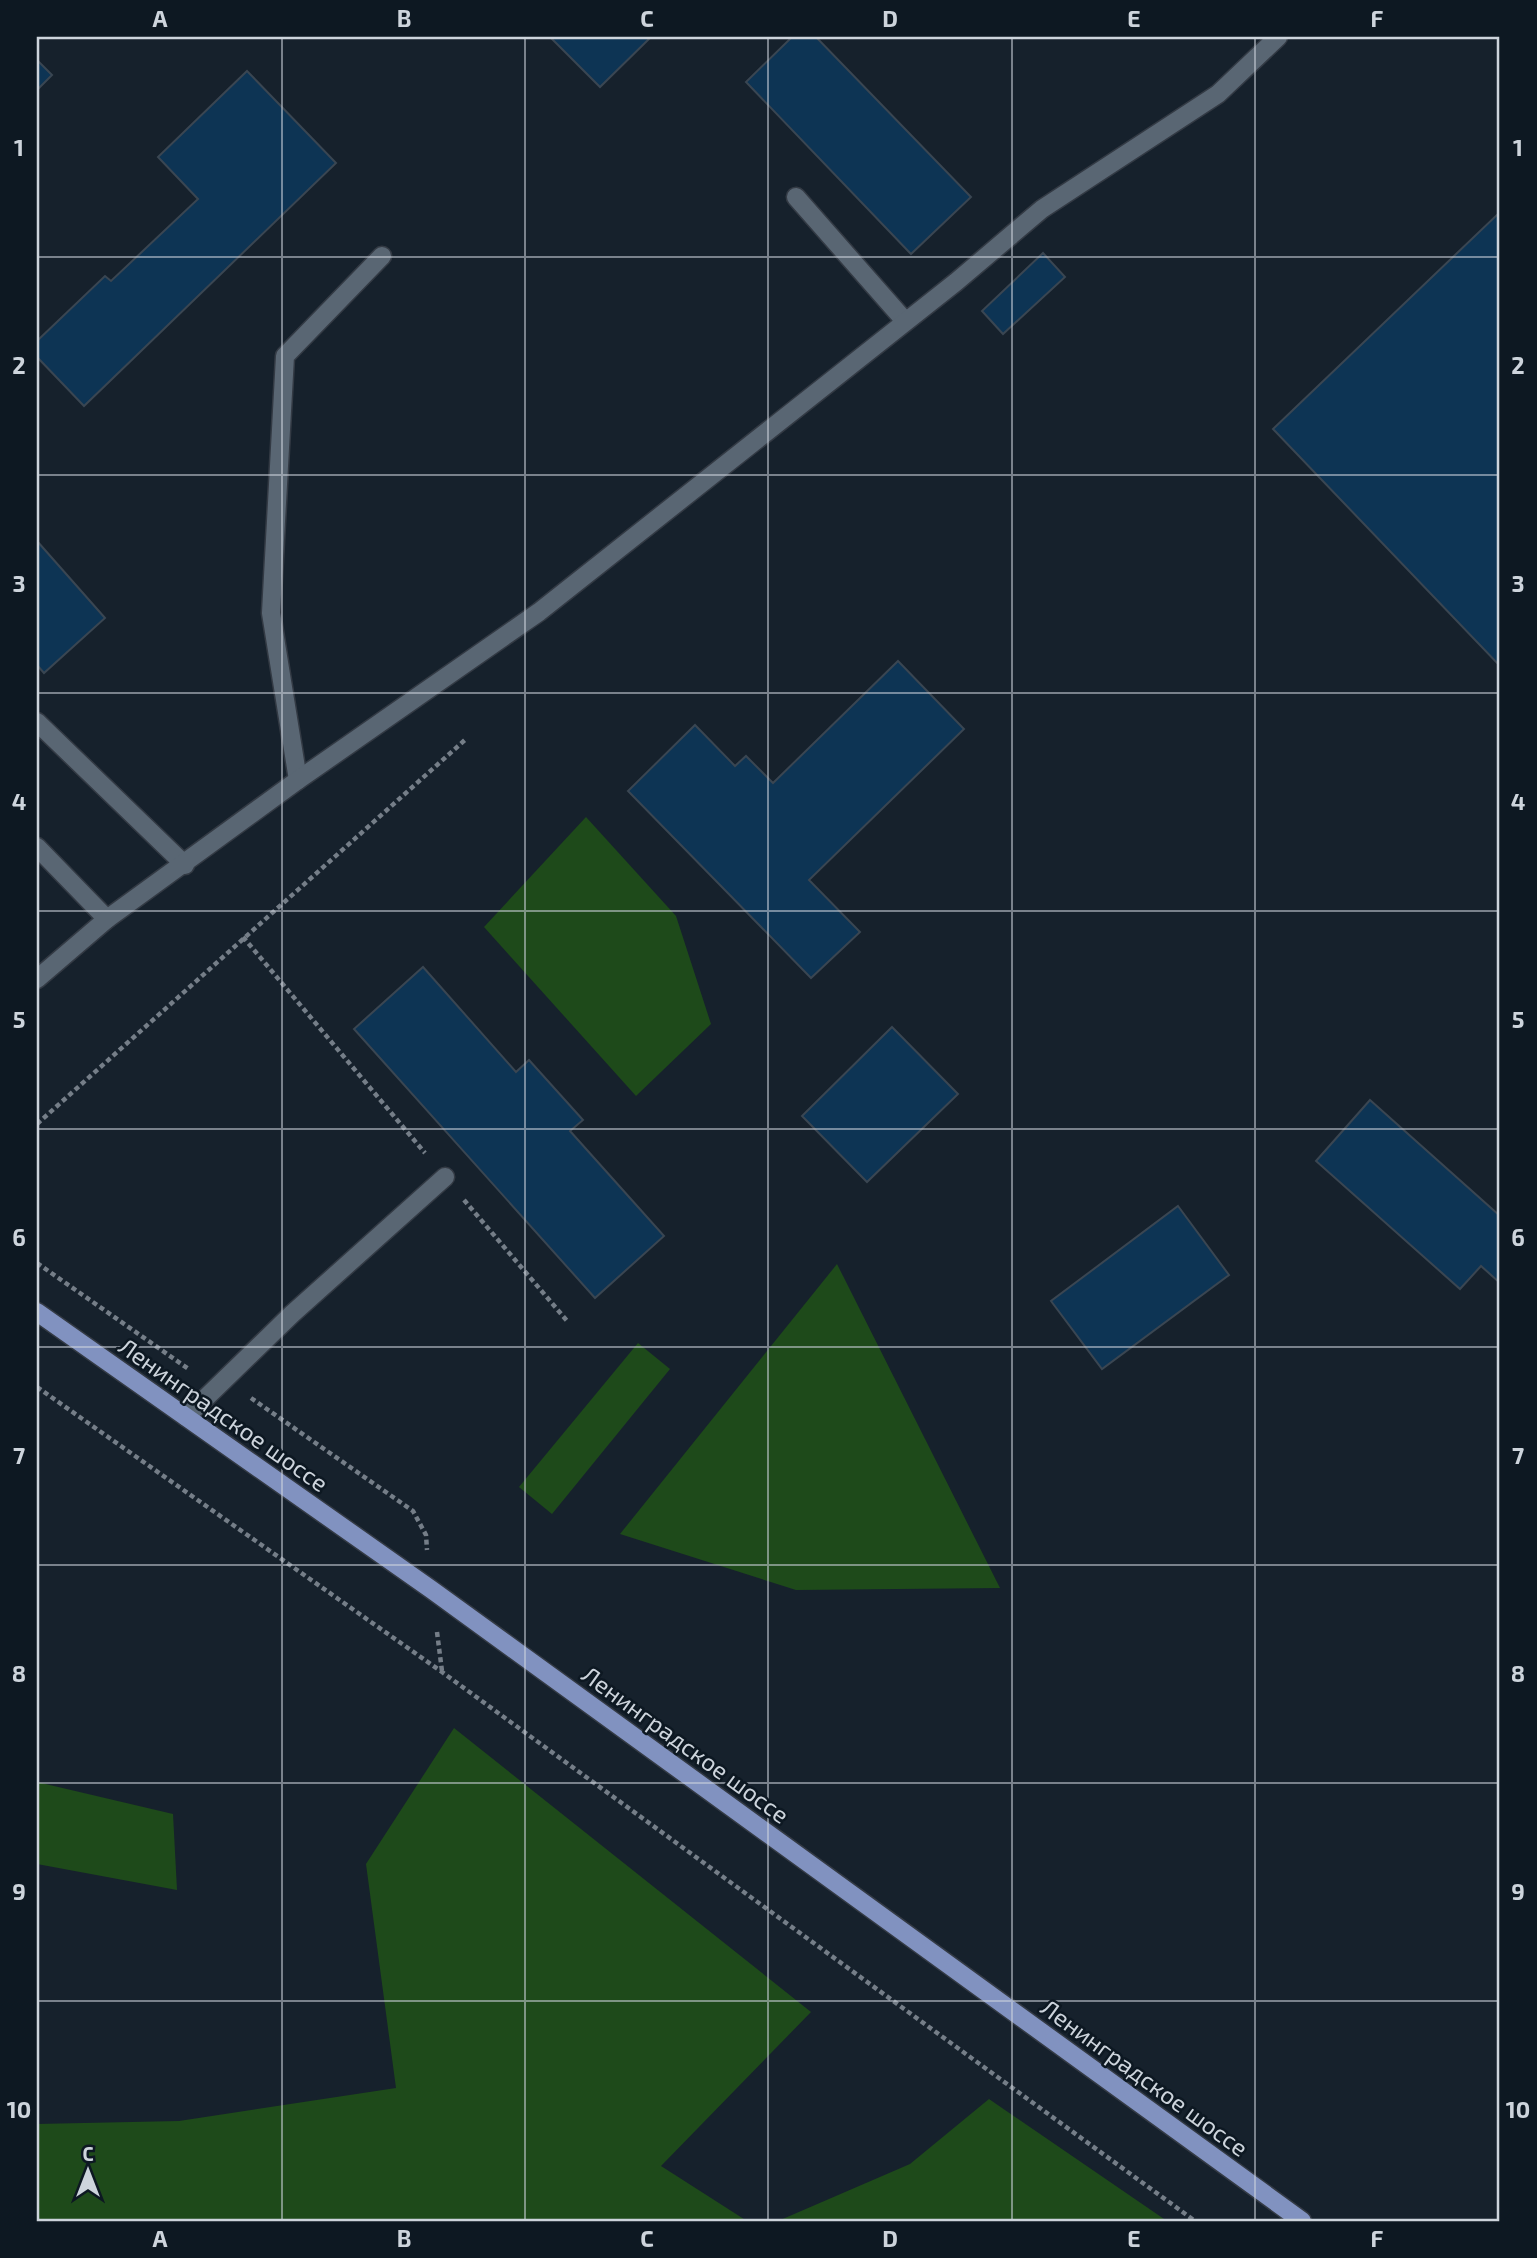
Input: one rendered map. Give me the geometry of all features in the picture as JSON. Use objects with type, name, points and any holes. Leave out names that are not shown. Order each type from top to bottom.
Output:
[{"type":"main road","name":"Ленинградское шоссе","points":[[37,1312],[432,1590],[1302,2221]]},
{"type":"street","points":[[37,979],[107,919],[539,612],[956,282],[1042,209],[1218,94],[1278,37]]},
{"type":"street","points":[[796,197],[905,321]]},
{"type":"street","points":[[299,780],[271,612],[285,356],[382,256]]},
{"type":"street","points":[[37,722],[185,865]]},
{"type":"street","points":[[37,847],[107,919]]},
{"type":"street","points":[[186,1417],[292,1314],[445,1177]]},
{"type":"path","points":[[37,1124],[466,739]]},
{"type":"path","points":[[243,937],[568,1322]]},
{"type":"path","points":[[37,1387],[442,1672],[1195,2221]]},
{"type":"green space","points":[[586,817],[676,916],[711,1024],[636,1096],[484,927]]},
{"type":"green space","points":[[837,1264],[1000,1588],[796,1590],[620,1534]]},
{"type":"green space","points":[[638,1343],[670,1369],[552,1514],[519,1487]]},
{"type":"green space","points":[[454,1728],[811,2012],[661,2166],[747,2221],[37,2221],[37,2124],[179,2121],[396,2088],[366,1864]]},
{"type":"green space","points":[[37,1782],[173,1814],[177,1890],[37,1864]]},
{"type":"green space","points":[[989,2099],[1167,2221],[778,2221],[910,2164]]},
{"type":"building","points":[[550,37],[651,37],[600,87]]},
{"type":"building","points":[[792,37],[816,37],[971,197],[911,254],[746,82]]},
{"type":"building","points":[[37,60],[52,75],[37,90]]},
{"type":"building","points":[[247,71],[336,163],[84,406],[37,357],[37,341],[105,276],[111,281],[198,199],[158,157]]},
{"type":"building","points":[[1500,212],[1500,666],[1273,429]]},
{"type":"building","points":[[1043,253],[1065,277],[1003,334],[982,311]]},
{"type":"building","points":[[37,541],[105,618],[44,673],[37,665]]},
{"type":"building","points":[[898,661],[964,729],[809,880],[860,932],[811,978],[628,791],[695,725],[735,766],[746,756],[773,783]]},
{"type":"building","points":[[423,967],[516,1072],[529,1060],[583,1120],[570,1131],[664,1236],[595,1298],[354,1029]]},
{"type":"building","points":[[892,1027],[958,1094],[867,1182],[802,1116]]},
{"type":"building","points":[[1370,1100],[1500,1216],[1500,1283],[1481,1266],[1460,1289],[1316,1161]]},
{"type":"building","points":[[1178,1206],[1229,1275],[1102,1369],[1051,1301]]}]
